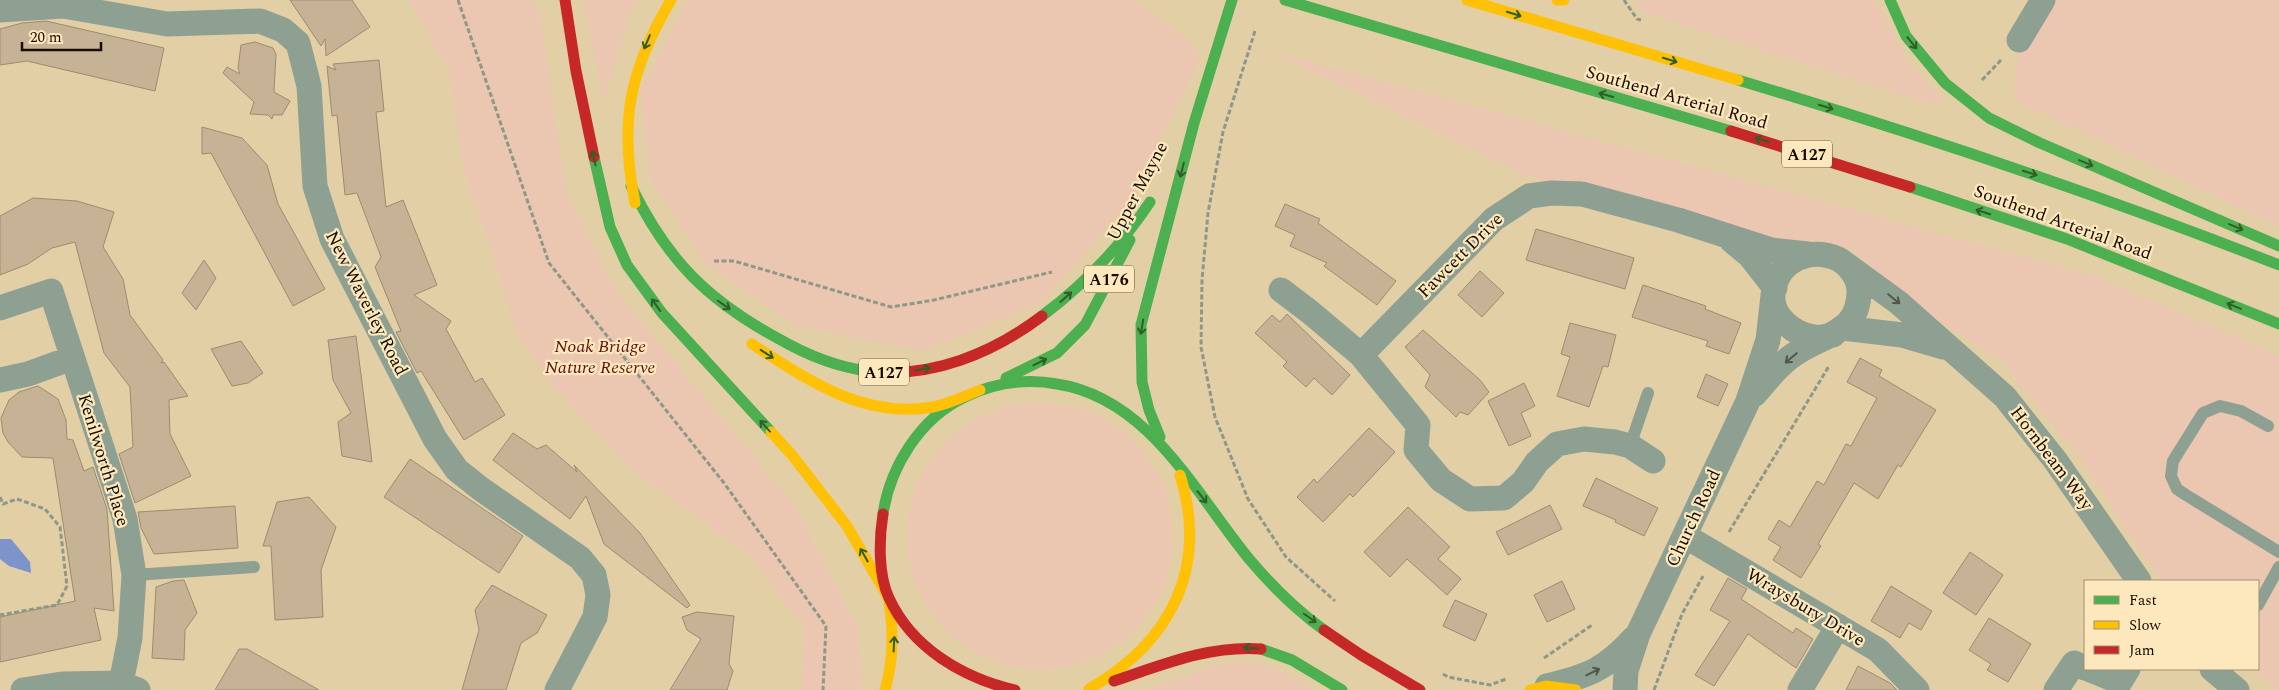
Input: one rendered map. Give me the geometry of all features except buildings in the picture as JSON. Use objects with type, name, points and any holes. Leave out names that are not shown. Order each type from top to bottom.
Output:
[{"type":"main road","points":[[565,0],[576,71],[601,194],[610,227],[627,265],[662,313],[792,455],[847,526],[901,619],[919,640],[936,655],[979,681],[1015,690]]},
{"type":"main road","name":"A127","points":[[647,238],[631,186],[626,155],[626,125],[630,90],[641,56],[652,29],[671,0]]},
{"type":"main road","name":"Upper Mayne","points":[[1172,459],[1155,428],[1145,401],[1139,351],[1142,325],[1194,123],[1232,0]]},
{"type":"main road","name":"Southend Arterial Road","points":[[1285,0],[1812,155],[2067,239],[2279,324]]},
{"type":"main road","name":"Southend Arterial Road","points":[[1468,0],[1833,109],[2076,188],[2279,265]]},
{"type":"main road","points":[[1557,0],[1564,0]]},
{"type":"main road","points":[[1890,0],[1906,36],[1959,96],[1989,118],[2040,143],[2279,246]]},
{"type":"main road","name":"Upper Mayne","points":[[1170,166],[1194,123]]},
{"type":"main road","name":"A127","points":[[631,186],[643,214],[673,260],[718,301],[790,346],[820,360],[851,369],[874,372],[902,372],[934,367],[962,359],[1007,340],[1030,326],[1056,306],[1102,264],[1119,246],[1153,197]]},
{"type":"main road","name":"Upper Mayne","points":[[980,390],[1057,353],[1085,325],[1153,197]]},
{"type":"main road","name":"A127","points":[[744,338],[819,386],[858,404],[882,409],[910,411],[935,407],[980,390]]},
{"type":"main road","points":[[885,690],[891,670],[894,639],[882,568],[882,520],[892,480],[903,456],[916,437],[935,416],[954,403],[980,390],[1008,383],[1033,381],[1076,387],[1099,395],[1122,407],[1140,422],[1158,440],[1172,459],[1182,480],[1192,527],[1190,559],[1172,609],[1130,661],[1087,690]]},
{"type":"main road","name":"A176","points":[[1172,459],[1269,581],[1297,608],[1392,674],[1420,690]]},
{"type":"main road","points":[[1087,690],[1197,655],[1239,648],[1269,651],[1285,656],[1342,690]]},
{"type":"main road","points":[[1538,688],[1576,690]]},
{"type":"street","points":[[2019,40],[2043,0]]},
{"type":"street","name":"New Waverley Road","points":[[0,10],[62,6],[167,24],[260,21],[283,30],[298,43],[309,86],[315,186],[332,239],[435,439],[457,470],[580,558],[594,575],[598,595],[596,616],[557,690]]},
{"type":"street","name":"Fawcett Drive","points":[[1361,355],[1494,219],[1529,196],[1552,193],[1582,194],[1771,250],[1808,254]]},
{"type":"street","points":[[1722,234],[1738,244],[1750,256],[1774,292],[1778,312],[1786,325],[1799,333],[1816,338],[1838,331],[1853,318],[1859,304],[1859,286],[1852,272],[1840,260],[1825,254],[1808,254],[1794,260],[1784,270],[1774,292]]},
{"type":"street","name":"Hornbeam Way","points":[[1840,260],[1899,303],[1950,349],[1986,378],[2021,415],[2090,509],[2138,580]]},
{"type":"street","points":[[1280,290],[1310,312],[1361,355],[1418,425],[1416,450],[1441,480],[1470,499],[1504,498],[1523,482],[1537,462],[1557,444],[1584,439],[1614,442],[1630,446],[1653,461]]},
{"type":"street","name":"Kenilworth Place","points":[[0,308],[51,291],[125,519],[134,575],[130,638],[130,686]]},
{"type":"street","name":"Church Road","points":[[1624,690],[1626,670],[1638,634],[1748,401],[1768,340],[1774,292]]},
{"type":"street","name":"Church Road","points":[[1748,401],[1776,370],[1798,352],[1838,331]]},
{"type":"street","name":"Hornbeam Way","points":[[1838,331],[1902,335],[1950,349]]},
{"type":"street","points":[[0,380],[28,374],[72,358]]},
{"type":"street","name":"Wraysbury Drive","points":[[1685,536],[1878,650],[1917,690]]},
{"type":"street","points":[[1800,690],[1838,626]]},
{"type":"street","name":"Church Road","points":[[1538,688],[1586,676],[1603,667],[1638,634]]},
{"type":"street","points":[[2056,690],[2074,663],[2084,667]]},
{"type":"street","points":[[2092,670],[2120,682],[2127,670]]},
{"type":"street","points":[[23,690],[62,684],[130,686]]},
{"type":"lane","points":[[1630,446],[1648,393]]},
{"type":"lane","points":[[2268,426],[2241,411],[2220,406],[2203,413],[2174,461],[2171,476],[2177,488],[2186,495],[2279,552]]},
{"type":"lane","points":[[134,575],[254,567]]},
{"type":"lane","points":[[2259,603],[2279,567]]},
{"type":"path","points":[[458,0],[549,263],[724,483],[826,626],[823,690]]},
{"type":"path","points":[[1624,0],[1637,19],[1647,22]]},
{"type":"path","points":[[1254,31],[1224,132],[1208,214],[1202,280],[1201,347],[1215,417],[1248,500],[1286,557],[1340,606]]},
{"type":"path","points":[[1959,96],[1983,79]]},
{"type":"path","points":[[673,260],[734,261],[891,307],[934,300],[1054,271]]},
{"type":"path","points":[[1654,690],[1682,614],[1829,365],[1836,362]]},
{"type":"path","points":[[0,497],[2,505],[17,499],[45,509],[60,527],[67,586],[57,604],[0,615]]},
{"type":"path","points":[[1440,673],[1448,677]]},
{"type":"green space","name":"Noak Bridge Nature Reserve","points":[[409,0],[533,0],[541,22],[566,192],[614,289],[797,509],[858,629],[862,680],[858,690],[802,690],[803,626],[748,554],[632,470],[560,393],[517,335],[488,240],[464,171],[449,71]]},
{"type":"green space","points":[[584,0],[639,0],[629,14],[604,105]]},
{"type":"green space","points":[[688,0],[1135,0],[1191,43],[1199,63],[1130,202],[1040,303],[923,351],[796,326],[706,264],[651,181],[640,91]]},
{"type":"green space","points":[[1875,0],[1905,58],[1944,103],[1926,102],[1642,12],[1636,1]]},
{"type":"green space","points":[[2043,0],[2279,0],[2279,226],[2014,100],[2019,40]]},
{"type":"green space","points":[[1271,51],[2094,276],[2279,355],[2279,689],[2252,670],[2259,670],[2259,580],[2162,580],[2137,546],[2082,459],[2001,360],[1890,292],[1877,272],[1855,252],[1820,240],[1772,245],[1685,218],[1530,177]]},
{"type":"green space","points":[[1040,403],[1066,406],[1091,413],[1114,425],[1134,442],[1151,462],[1163,485],[1170,510],[1173,536],[1170,562],[1163,587],[1151,610],[1134,630],[1114,647],[1091,659],[1066,666],[1040,669],[1014,666],[989,659],[966,647],[946,630],[929,610],[917,587],[910,562],[907,536],[910,510],[917,485],[929,462],[946,442],[966,425],[989,413],[1014,406]]},
{"type":"green space","points":[[1241,662],[1262,665],[1280,671],[1315,690],[1145,690],[1219,665]]},
{"type":"water","points":[[0,539],[11,539],[30,562],[31,573],[9,566],[0,559]]},
{"type":"traffic: fast","points":[[1160,437],[1149,410],[1142,382],[1141,325],[1194,123],[1232,0]]},
{"type":"traffic: fast","points":[[1285,0],[1731,131]]},
{"type":"traffic: fast","points":[[1890,0],[1906,36],[1945,83],[1989,118],[2040,143],[2279,246]]},
{"type":"traffic: fast","points":[[1738,80],[1875,122],[2078,190],[2279,265]]},
{"type":"traffic: fast","points":[[594,157],[610,227],[627,265],[662,313],[771,432]]},
{"type":"traffic: fast","points":[[631,186],[659,236],[675,257],[710,293],[753,324],[800,350],[845,367],[868,371]]},
{"type":"traffic: fast","points":[[1910,187],[2067,239],[2279,324]]},
{"type":"traffic: fast","points":[[1042,316],[1073,291],[1101,264],[1139,219],[1150,202]]},
{"type":"traffic: fast","points":[[1006,378],[1057,353],[1085,325],[1130,240]]},
{"type":"traffic: fast","points":[[883,514],[892,479],[900,462],[921,431],[949,406],[976,392],[998,385],[1021,382],[1057,384],[1089,393],[1118,408],[1144,428],[1189,479],[1258,570],[1294,606],[1324,630]]},
{"type":"traffic: fast","points":[[1261,649],[1292,660],[1342,690]]},
{"type":"traffic: slow","points":[[635,203],[628,147],[628,122],[631,98],[645,50],[671,0]]},
{"type":"traffic: slow","points":[[1467,0],[1738,80]]},
{"type":"traffic: slow","points":[[1557,0],[1564,0]]},
{"type":"traffic: slow","points":[[752,344],[794,371],[837,394],[883,407],[908,409],[933,407],[980,390]]},
{"type":"traffic: slow","points":[[771,432],[792,455],[847,526],[888,597]]},
{"type":"traffic: slow","points":[[1089,689],[1118,670],[1142,649],[1161,625],[1176,599],[1186,571],[1190,541],[1188,509],[1180,475]]},
{"type":"traffic: slow","points":[[885,690],[892,644],[888,597]]},
{"type":"traffic: slow","points":[[1530,690],[1546,686],[1576,690]]},
{"type":"traffic: jam","points":[[565,0],[576,71],[594,157]]},
{"type":"traffic: jam","points":[[1731,131],[1910,187]]},
{"type":"traffic: jam","points":[[868,371],[915,371],[938,367],[982,352],[1042,316]]},
{"type":"traffic: jam","points":[[883,514],[880,546],[881,568],[885,589],[899,616],[925,646],[958,669],[977,678],[1015,690]]},
{"type":"traffic: jam","points":[[1324,630],[1361,655],[1420,690]]},
{"type":"traffic: jam","points":[[1114,681],[1205,653],[1223,650],[1261,649]]}]
